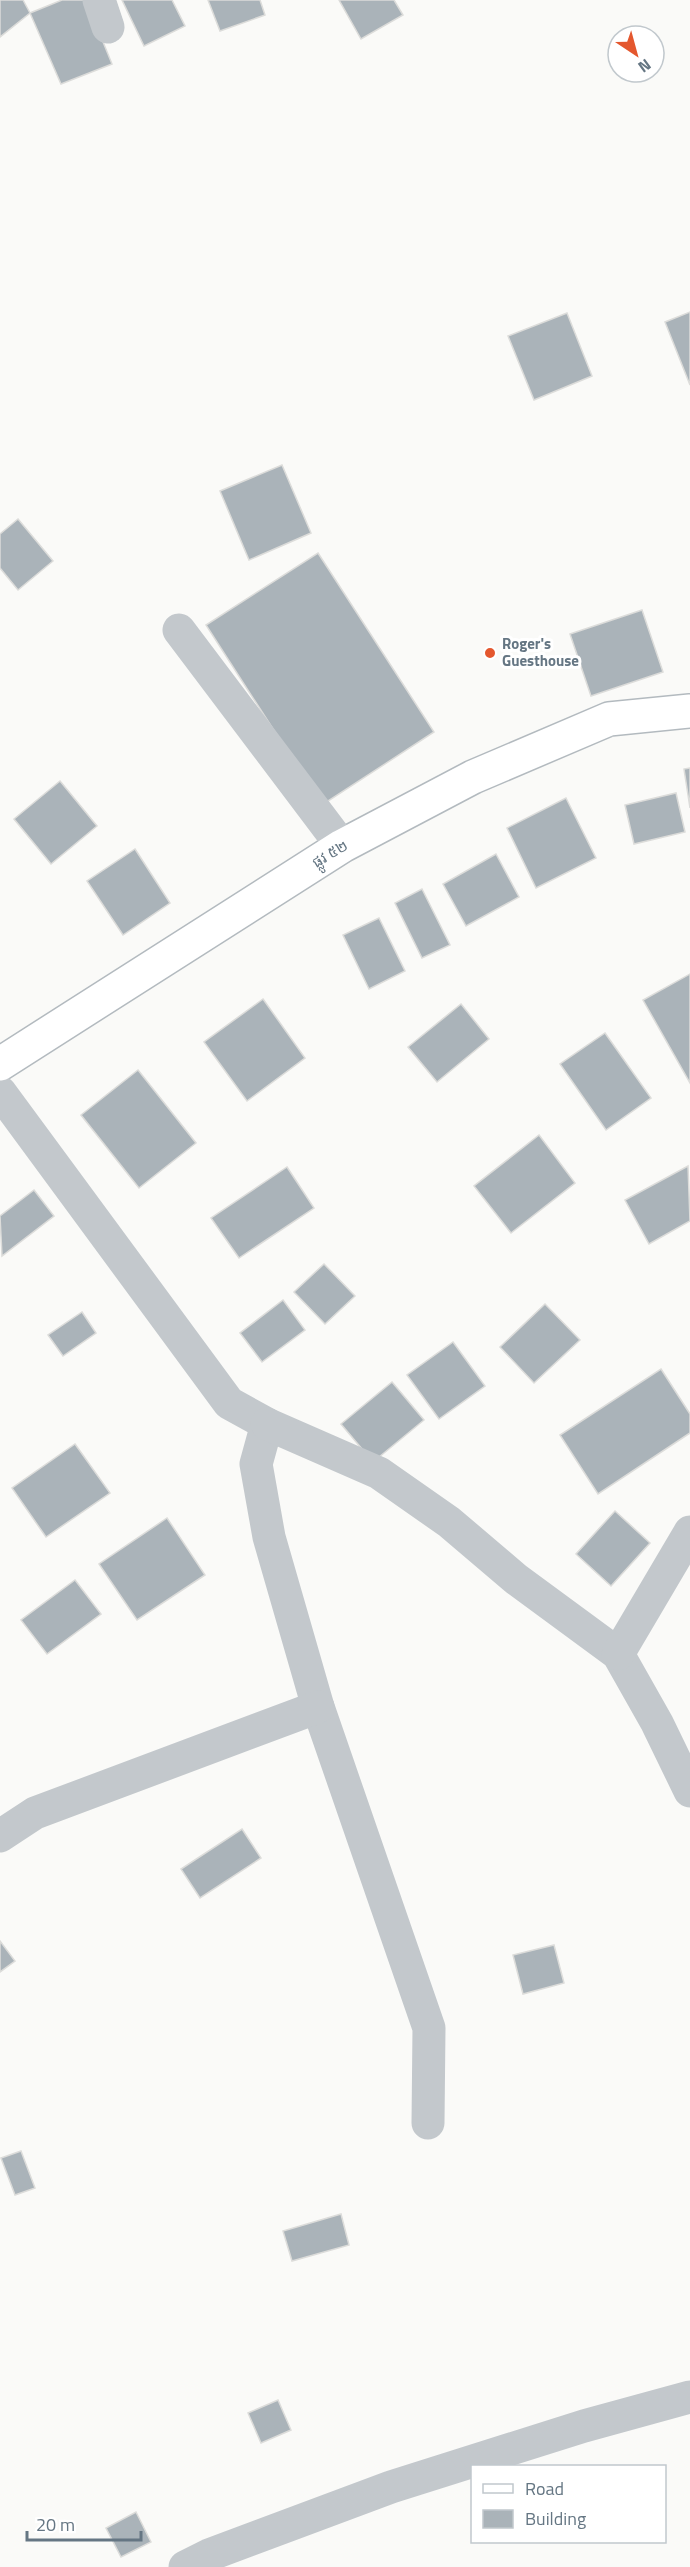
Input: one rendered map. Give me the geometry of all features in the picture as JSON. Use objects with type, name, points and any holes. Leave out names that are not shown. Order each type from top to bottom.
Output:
[{"type":"street","points":[[180,630],[342,846]]},
{"type":"street","name":"ផ្លូវ ៥២","points":[[0,1064],[342,846],[473,777],[609,719],[690,711]]},
{"type":"street","points":[[0,1092],[229,1403],[267,1424],[379,1473],[448,1522],[516,1579],[618,1654],[657,1722],[690,1791]]},
{"type":"street","points":[[267,1424],[256,1464],[269,1537],[318,1707],[429,2028],[428,2123]]},
{"type":"street","points":[[618,1654],[690,1532]]},
{"type":"street","points":[[0,1836],[35,1813],[318,1707]]},
{"type":"street","points":[[185,2567],[209,2555],[391,2487],[584,2426],[690,2397]]},
{"type":"building","points":[[0,0],[23,0],[30,13],[0,37]]},
{"type":"building","points":[[62,0],[86,0],[112,64],[61,84],[30,13]]},
{"type":"building","points":[[122,0],[172,0],[185,26],[144,46]]},
{"type":"building","points":[[208,0],[260,0],[265,15],[220,31]]},
{"type":"building","points":[[339,0],[394,0],[403,15],[361,39]]},
{"type":"building","points":[[690,312],[690,385],[665,322]]},
{"type":"building","points":[[567,313],[592,376],[534,400],[508,336]]},
{"type":"building","points":[[282,465],[311,533],[249,560],[220,491]]},
{"type":"building","points":[[18,519],[53,561],[18,590],[0,568],[0,534]]},
{"type":"building","points":[[318,553],[434,732],[322,805],[206,625]]},
{"type":"building","points":[[642,610],[663,672],[591,696],[570,634]]},
{"type":"building","points":[[690,768],[690,808],[684,769]]},
{"type":"building","points":[[60,781],[97,826],[51,864],[14,819]]},
{"type":"building","points":[[676,793],[685,832],[634,844],[625,805]]},
{"type":"building","points":[[566,798],[596,858],[536,888],[507,828]]},
{"type":"building","points":[[135,849],[170,903],[123,935],[87,881]]},
{"type":"building","points":[[496,854],[519,897],[466,926],[443,884]]},
{"type":"building","points":[[422,889],[450,945],[422,958],[395,903]]},
{"type":"building","points":[[379,918],[405,971],[369,989],[343,935]]},
{"type":"building","points":[[690,974],[690,1083],[643,1000]]},
{"type":"building","points":[[263,999],[305,1058],[247,1101],[204,1042]]},
{"type":"building","points":[[461,1004],[489,1039],[437,1082],[408,1047]]},
{"type":"building","points":[[605,1033],[651,1098],[606,1130],[560,1064]]},
{"type":"building","points":[[138,1070],[196,1143],[139,1188],[81,1115]]},
{"type":"building","points":[[539,1135],[575,1183],[511,1233],[474,1186]]},
{"type":"building","points":[[688,1166],[690,1221],[649,1244],[625,1200]]},
{"type":"building","points":[[287,1167],[314,1208],[239,1258],[211,1218]]},
{"type":"building","points":[[34,1190],[54,1216],[2,1256],[0,1216]]},
{"type":"building","points":[[324,1264],[355,1296],[325,1324],[294,1292]]},
{"type":"building","points":[[283,1300],[305,1330],[262,1362],[240,1333]]},
{"type":"building","points":[[545,1304],[580,1340],[534,1383],[500,1347]]},
{"type":"building","points":[[82,1312],[96,1333],[63,1356],[48,1335]]},
{"type":"building","points":[[453,1342],[485,1386],[439,1419],[407,1375]]},
{"type":"building","points":[[661,1369],[690,1414],[690,1433],[598,1494],[560,1435]]},
{"type":"building","points":[[392,1382],[424,1420],[373,1462],[341,1424]]},
{"type":"building","points":[[75,1444],[110,1493],[46,1537],[12,1488]]},
{"type":"building","points":[[615,1511],[650,1543],[611,1586],[576,1554]]},
{"type":"building","points":[[167,1518],[205,1575],[137,1620],[99,1564]]},
{"type":"building","points":[[75,1580],[101,1614],[47,1654],[21,1620]]},
{"type":"building","points":[[242,1829],[261,1858],[200,1898],[181,1869]]},
{"type":"building","points":[[0,1941],[15,1961],[0,1972]]},
{"type":"building","points":[[554,1945],[564,1983],[523,1994],[513,1955]]},
{"type":"building","points":[[21,2151],[35,2188],[15,2195],[1,2158]]},
{"type":"building","points":[[341,2214],[349,2245],[292,2261],[283,2231]]},
{"type":"building","points":[[278,2400],[291,2430],[261,2443],[248,2413]]},
{"type":"building","points":[[136,2512],[151,2542],[121,2557],[106,2528]]},
{"type":"place","name":"Roger's Guesthouse","points":[[490,653]]}]
